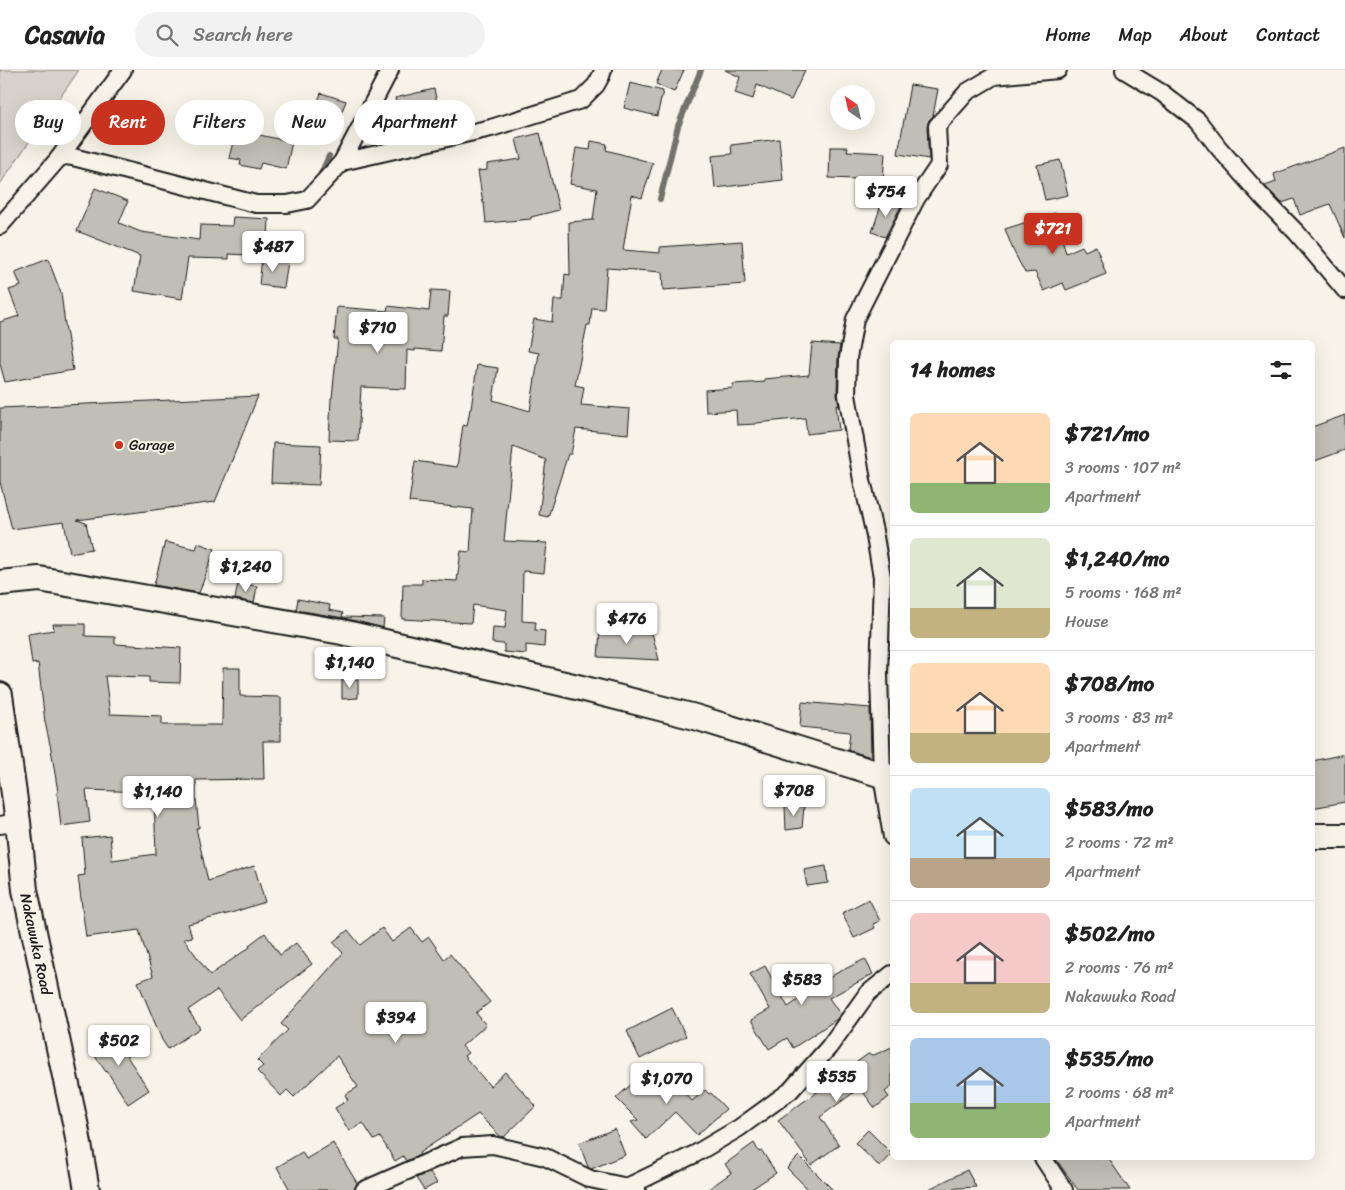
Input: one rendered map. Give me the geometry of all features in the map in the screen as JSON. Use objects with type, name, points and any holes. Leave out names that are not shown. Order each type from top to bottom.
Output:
[{"type":"street","points":[[0,226],[59,158],[123,70]]},
{"type":"street","points":[[59,158],[73,157],[256,204],[287,204],[307,200],[342,162],[390,70]]},
{"type":"street","points":[[342,162],[491,128],[581,100],[596,85],[603,70]]},
{"type":"street","points":[[890,812],[878,674],[882,578],[874,531],[862,480],[848,395],[848,358],[855,319],[916,199],[939,165],[937,126],[967,92],[994,76],[1058,70]]},
{"type":"street","points":[[1124,70],[1162,93],[1198,121],[1218,147],[1345,290]]},
{"type":"street","points":[[0,583],[38,579],[342,632],[695,717],[887,776]]},
{"type":"street","name":"Nakawuka Road","points":[[0,695],[9,823],[76,1127],[87,1190]]},
{"type":"street","points":[[1315,836],[1345,836]]},
{"type":"street","points":[[627,1187],[695,1154],[739,1128],[790,1090],[829,1046],[867,994],[890,976]]},
{"type":"street","points":[[364,1190],[462,1147],[493,1145],[545,1157],[590,1178],[646,1190]]},
{"type":"street","points":[[1044,1160],[1064,1190]]},
{"type":"shaded area","points":[[0,70],[79,70],[58,100],[15,100],[15,145],[27,145],[0,184]]},
{"type":"building","points":[[662,70],[684,70],[674,92],[656,84]]},
{"type":"building","points":[[725,70],[805,70],[791,100],[757,85],[753,99],[735,93],[740,77]]},
{"type":"building","points":[[630,83],[663,91],[657,116],[624,108]]},
{"type":"building","points":[[910,85],[938,89],[933,116],[929,120],[927,127],[929,159],[898,154]]},
{"type":"building","points":[[434,89],[436,100],[396,100],[395,98]]},
{"type":"building","points":[[321,93],[343,100],[318,100]]},
{"type":"building","points":[[540,133],[559,210],[531,217],[531,219],[486,223],[478,171],[487,170],[487,164],[521,159],[516,139]]},
{"type":"building","points":[[264,136],[274,138],[274,145],[291,145],[286,169],[261,163],[259,169],[240,165],[241,160],[229,158],[232,145],[264,145]]},
{"type":"building","points":[[779,139],[783,180],[715,188],[712,156],[732,154],[731,145]]},
{"type":"building","points":[[591,141],[607,144],[606,150],[653,163],[642,198],[632,195],[623,250],[660,253],[660,247],[742,241],[745,284],[663,290],[662,272],[607,268],[604,309],[592,308],[590,325],[587,325],[575,385],[584,387],[581,405],[630,409],[628,434],[576,429],[571,454],[568,454],[548,517],[539,515],[546,460],[513,447],[504,541],[547,543],[544,573],[523,571],[522,621],[536,622],[535,630],[545,631],[544,647],[526,645],[526,654],[504,652],[504,644],[492,643],[493,627],[505,628],[507,610],[473,605],[471,623],[402,619],[403,584],[422,584],[422,579],[457,581],[461,551],[470,552],[473,509],[409,502],[415,461],[457,467],[463,425],[467,426],[471,409],[477,365],[498,368],[493,400],[530,411],[539,353],[528,351],[534,319],[552,322],[554,300],[563,300],[565,274],[570,275],[569,222],[593,220],[597,189],[570,184],[576,148],[590,150]]},
{"type":"building","points":[[830,147],[848,147],[847,151],[885,153],[883,180],[829,178]]},
{"type":"building","points":[[1345,148],[1345,238],[1330,204],[1300,215],[1294,199],[1282,203],[1265,186],[1276,182],[1274,174]]},
{"type":"building","points":[[1060,160],[1068,195],[1045,200],[1037,165]]},
{"type":"building","points":[[95,188],[128,201],[119,223],[141,232],[199,240],[200,225],[232,226],[233,217],[269,219],[267,256],[229,254],[229,259],[188,258],[182,299],[134,291],[140,256],[77,231]]},
{"type":"building","points":[[883,199],[901,206],[885,237],[872,232]]},
{"type":"building","points":[[1055,213],[1066,253],[1082,246],[1085,251],[1096,246],[1106,274],[1066,290],[1063,283],[1044,291],[1035,272],[1025,273],[1005,229]]},
{"type":"building","points":[[262,258],[288,261],[284,288],[259,285]]},
{"type":"building","points":[[48,259],[61,293],[73,370],[5,382],[0,364],[0,322],[19,316],[9,290],[21,286],[15,272]]},
{"type":"building","points":[[431,290],[450,291],[448,316],[444,316],[441,351],[407,350],[406,389],[361,387],[358,441],[329,440],[331,398],[338,339],[334,339],[337,307],[387,311],[388,306],[429,311]]},
{"type":"building","points":[[812,343],[840,345],[837,395],[839,406],[836,405],[839,430],[807,434],[805,418],[737,425],[736,410],[706,412],[705,390],[733,388],[733,384],[765,382],[764,379],[809,375]]},
{"type":"building","name":"Garage","points":[[258,396],[215,502],[77,520],[86,523],[92,549],[70,553],[64,522],[12,529],[0,482],[0,408]]},
{"type":"building","points":[[1345,415],[1345,450],[1315,461],[1315,426]]},
{"type":"building","points":[[273,443],[321,445],[319,485],[271,483]]},
{"type":"building","points":[[165,542],[196,549],[198,543],[215,549],[199,593],[154,585]]},
{"type":"building","points":[[238,583],[257,586],[254,603],[235,599]]},
{"type":"building","points":[[298,599],[330,605],[329,610],[343,613],[342,617],[384,618],[383,628],[344,618],[296,610]]},
{"type":"building","points":[[53,624],[85,624],[85,636],[115,637],[115,644],[181,648],[180,683],[149,682],[149,677],[105,676],[110,714],[162,716],[162,725],[222,725],[223,668],[240,668],[240,696],[281,697],[281,741],[263,741],[264,779],[196,780],[199,828],[196,828],[208,881],[254,866],[265,902],[188,924],[192,937],[184,939],[210,975],[250,947],[249,945],[265,933],[280,955],[296,943],[312,964],[240,1020],[217,990],[188,1010],[200,1028],[168,1049],[162,1040],[138,982],[153,976],[139,930],[86,937],[78,876],[85,875],[82,838],[110,835],[112,860],[156,854],[154,796],[145,796],[145,792],[86,790],[90,822],[61,826],[58,792],[45,722],[38,663],[32,664],[28,634],[54,630]]},
{"type":"building","points":[[600,630],[652,633],[659,660],[598,657]]},
{"type":"building","points":[[342,680],[358,680],[358,698],[342,699]]},
{"type":"building","points":[[802,702],[870,708],[871,757],[848,750],[850,732],[800,727]]},
{"type":"building","points":[[1345,754],[1345,802],[1315,807],[1315,760]]},
{"type":"building","points":[[785,806],[804,806],[802,828],[786,830]]},
{"type":"building","points":[[826,866],[828,883],[807,886],[804,870]]},
{"type":"building","points":[[869,899],[880,921],[873,924],[875,928],[854,938],[842,913]]},
{"type":"building","points":[[382,928],[392,942],[411,928],[422,942],[429,937],[444,959],[450,954],[490,1002],[476,1013],[486,1025],[462,1046],[468,1053],[464,1056],[490,1086],[505,1072],[536,1106],[504,1137],[500,1136],[478,1114],[419,1153],[420,1155],[406,1161],[403,1156],[395,1161],[380,1137],[374,1140],[363,1123],[349,1131],[335,1108],[348,1100],[345,1095],[358,1087],[337,1056],[294,1097],[287,1090],[281,1096],[257,1071],[263,1066],[257,1060],[288,1030],[281,1024],[343,953],[333,942],[348,930],[360,945]]},
{"type":"building","points":[[865,959],[873,974],[829,998],[840,1014],[837,1019],[793,1048],[787,1038],[769,1049],[751,1020],[770,1009],[750,974],[765,966],[788,1007],[835,974]]},
{"type":"building","points":[[672,1008],[686,1036],[640,1059],[627,1031]]},
{"type":"building","points":[[111,1032],[149,1090],[128,1104],[88,1046]]},
{"type":"building","points":[[890,1048],[890,1088],[885,1092],[889,1097],[875,1108],[860,1088],[820,1117],[839,1145],[811,1165],[778,1120],[820,1090],[818,1087],[832,1076],[835,1078],[868,1054],[874,1055]]},
{"type":"building","points":[[651,1067],[667,1087],[674,1081],[692,1101],[705,1090],[709,1094],[711,1093],[726,1109],[697,1135],[675,1112],[646,1139],[631,1122],[638,1120],[616,1098]]},
{"type":"building","points":[[615,1129],[625,1155],[591,1169],[588,1167],[579,1143]]},
{"type":"building","points":[[868,1130],[890,1152],[890,1156],[880,1167],[855,1143]]},
{"type":"building","points":[[333,1143],[357,1183],[354,1190],[290,1190],[277,1167],[302,1152],[306,1159]]},
{"type":"building","points":[[754,1143],[759,1152],[762,1151],[776,1173],[750,1190],[707,1190],[731,1173],[725,1164]]},
{"type":"building","points":[[799,1156],[833,1190],[809,1190],[787,1168]]},
{"type":"building","points":[[1056,1160],[1109,1160],[1130,1190],[1078,1190]]},
{"type":"building","points":[[967,1170],[976,1187],[927,1190]]},
{"type":"building","points":[[430,1172],[437,1183],[424,1190],[416,1178]]},
{"type":"waterway","points":[[660,199],[678,126],[701,70]]},
{"type":"waterway","points":[[319,178],[329,156]]},
{"type":"place","name":"Garage","points":[[119,445]]}]
